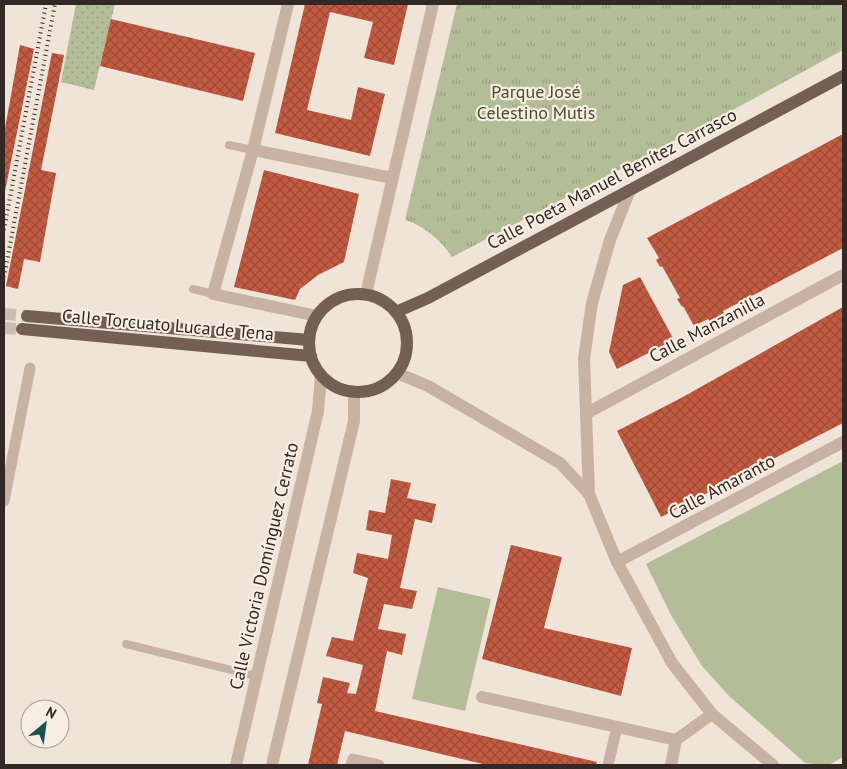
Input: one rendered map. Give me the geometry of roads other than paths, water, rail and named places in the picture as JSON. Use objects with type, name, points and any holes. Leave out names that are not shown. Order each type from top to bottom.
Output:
[{"type":"main road","name":"Calle Poeta Manuel Benítez Carrasco","points":[[396,312],[428,298],[843,76]]},
{"type":"main road","points":[[352,294],[366,294],[388,304],[396,312],[403,323],[407,336],[407,349],[397,373],[385,384],[370,390],[354,392],[330,383],[321,374],[311,356],[309,340],[316,316],[326,305],[338,298],[352,294]]},
{"type":"main road","name":"Calle Torcuato Luca de Tena","points":[[27,316],[309,340]]},
{"type":"main road","name":"Calle Torcuato Luca de Tena","points":[[22,329],[311,356]]},
{"type":"street","points":[[288,4],[253,150],[213,294],[316,316]]},
{"type":"street","points":[[366,294],[433,4]]},
{"type":"street","points":[[253,150],[392,178]]},
{"type":"street","points":[[589,494],[584,359],[592,303],[610,240],[630,190]]},
{"type":"street","name":"Calle Manzanilla","points":[[587,412],[843,275]]},
{"type":"street","points":[[4,501],[30,368]]},
{"type":"street","points":[[397,373],[433,389],[560,463],[589,494],[617,562],[672,662],[712,714],[773,765]]},
{"type":"street","name":"Calle Victoria Domínguez Cerrato","points":[[236,765],[318,411],[321,374]]},
{"type":"street","points":[[272,765],[354,421],[354,392]]},
{"type":"street","name":"Calle Amaranto","points":[[617,562],[843,442]]},
{"type":"street","points":[[482,697],[676,740]]},
{"type":"street","points":[[671,765],[676,740],[712,714]]},
{"type":"street","points":[[608,765],[617,727]]},
{"type":"street","points":[[352,765],[353,759],[379,765]]},
{"type":"lane","points":[[228,145],[253,150]]},
{"type":"lane","points":[[193,289],[213,294]]},
{"type":"lane","points":[[126,644],[256,676]]},
{"type":"tunnel","points":[[4,314],[27,316]]},
{"type":"tunnel","points":[[4,328],[22,329]]},
{"type":"railway","points":[[4,230],[46,4]]},
{"type":"railway","points":[[4,277],[55,4]]},
{"type":"park label","name":"Parque José Celestino Mutis","points":[[536,102]]}]
